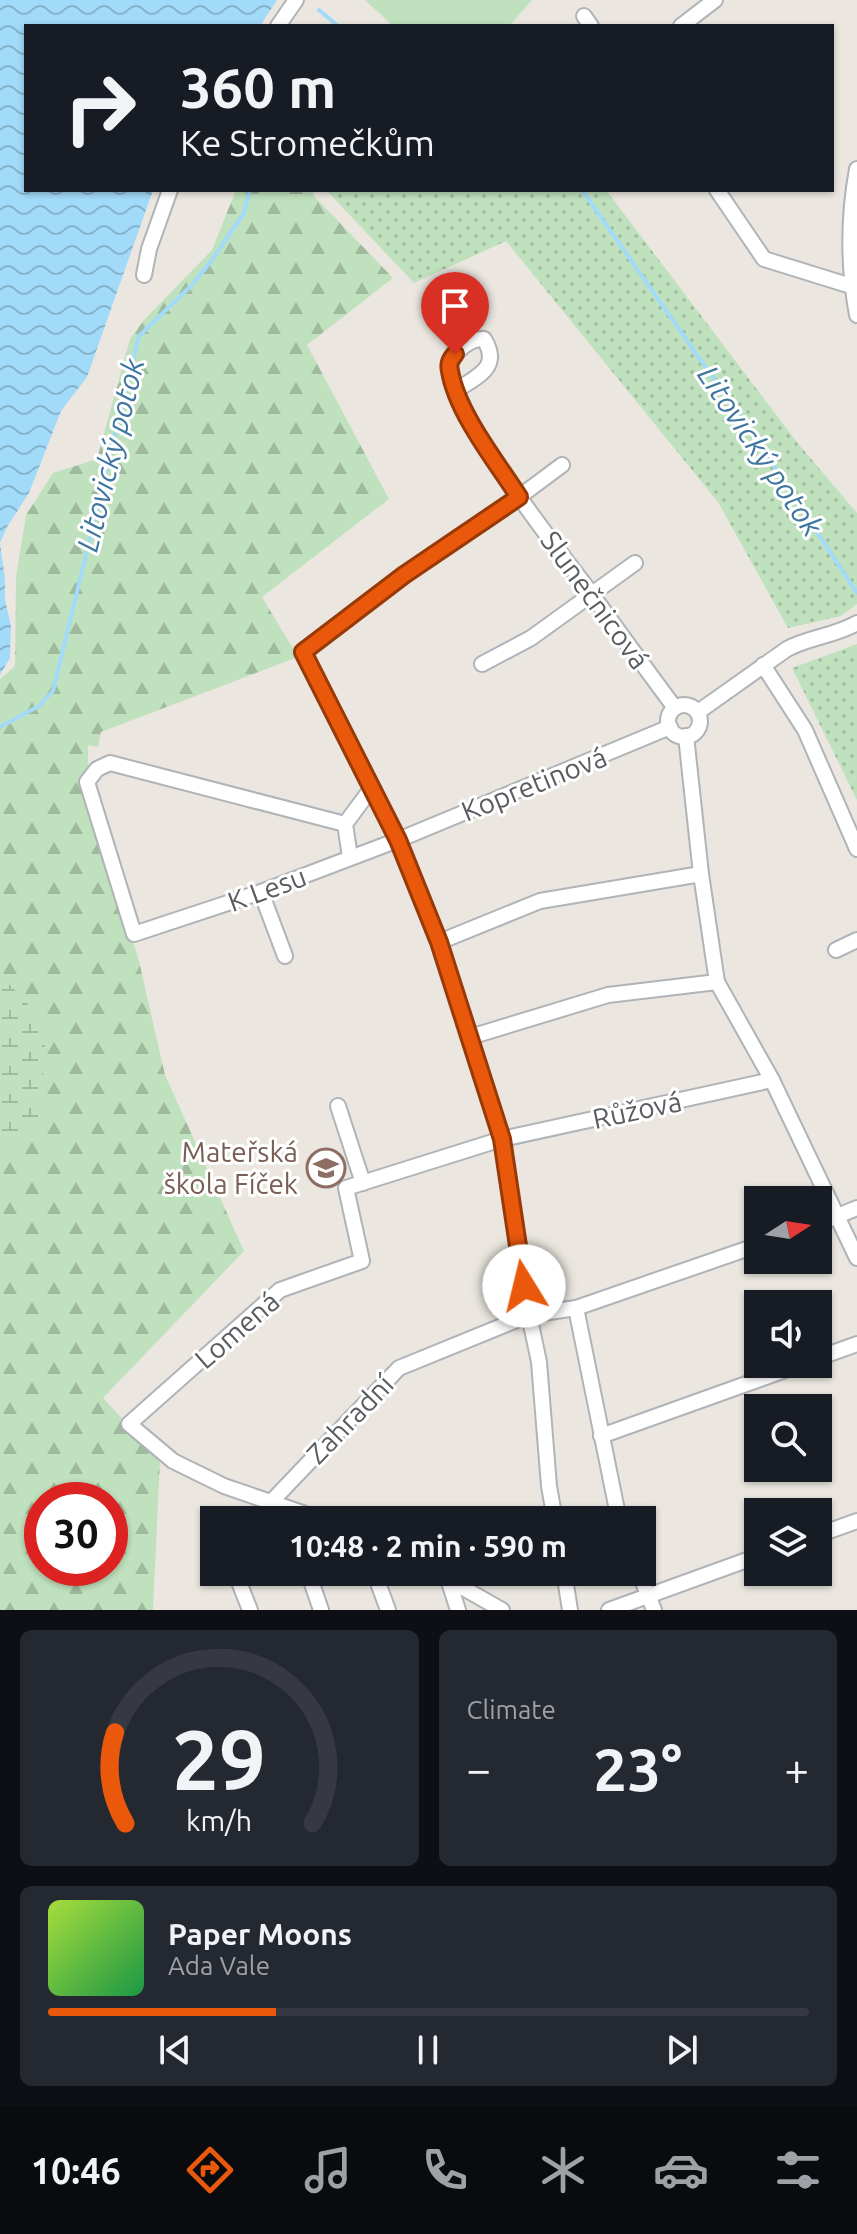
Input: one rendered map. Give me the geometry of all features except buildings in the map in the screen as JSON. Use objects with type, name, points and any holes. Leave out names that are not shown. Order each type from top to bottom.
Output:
[{"type":"street","points":[[279,24],[296,0]]},
{"type":"street","points":[[684,24],[715,0]]},
{"type":"street","points":[[857,169],[850,210],[851,286],[857,315]]},
{"type":"street","points":[[144,275],[149,249],[169,192]]},
{"type":"street","points":[[718,192],[764,259],[851,286]]},
{"type":"street","name":"Slunečnicová","points":[[457,390],[483,371],[492,360],[492,352],[484,339],[469,343],[450,361],[449,369],[464,410],[519,497],[675,708]]},
{"type":"street","points":[[553,1506],[539,1362],[502,1139],[439,942],[398,840],[303,652],[404,575],[562,465]]},
{"type":"street","points":[[482,664],[531,638],[635,563]]},
{"type":"street","points":[[698,712],[799,642],[842,631],[857,623]]},
{"type":"street","points":[[763,665],[805,730],[857,849]]},
{"type":"street","points":[[685,705],[698,712],[699,728],[686,736],[677,735],[670,727],[670,714],[675,708],[685,705]]},
{"type":"street","name":"Kopretinová","points":[[398,840],[670,727]]},
{"type":"street","points":[[686,736],[717,982],[772,1080],[857,1258]]},
{"type":"street","name":"K Lesu","points":[[345,824],[110,763],[97,769],[87,782],[134,934],[261,892],[398,840]]},
{"type":"street","points":[[350,857],[345,824],[371,789]]},
{"type":"street","points":[[439,942],[540,901],[701,874]]},
{"type":"street","points":[[261,892],[285,956]]},
{"type":"street","points":[[836,950],[857,940]]},
{"type":"street","points":[[470,1037],[608,995],[717,982]]},
{"type":"street","name":"Růžová","points":[[502,1139],[772,1080]]},
{"type":"street","points":[[338,1106],[363,1183],[502,1139]]},
{"type":"street","name":"Lomená","points":[[271,1502],[224,1486],[173,1461],[129,1424],[280,1290],[362,1261],[346,1188],[363,1183]]},
{"type":"street","points":[[832,1219],[857,1208]]},
{"type":"street","name":"Zahradní","points":[[271,1502],[399,1368],[529,1315],[576,1308],[744,1250]]},
{"type":"street","points":[[576,1308],[616,1506]]},
{"type":"street","points":[[832,1353],[857,1344]]},
{"type":"street","points":[[601,1436],[763,1378]]},
{"type":"street","points":[[271,1502],[278,1506]]},
{"type":"street","points":[[832,1530],[857,1521]]},
{"type":"street","points":[[609,1610],[651,1603],[744,1562]]},
{"type":"street","points":[[241,1586],[250,1610]]},
{"type":"street","points":[[313,1586],[321,1610]]},
{"type":"street","points":[[379,1586],[388,1610]]},
{"type":"street","points":[[447,1586],[458,1610]]},
{"type":"street","points":[[461,1586],[502,1610]]},
{"type":"street","points":[[566,1586],[570,1610]]},
{"type":"green space","points":[[365,0],[532,0],[511,24],[391,24]]},
{"type":"green space","points":[[235,192],[314,192],[313,195],[393,278],[307,345],[389,499],[262,597],[298,657],[101,732],[98,747],[88,745],[88,775],[108,858],[139,961],[165,1075],[244,1251],[103,1398],[160,1460],[153,1610],[0,1610],[0,679],[15,666],[16,577],[26,515],[53,473],[97,459],[130,339],[144,320],[212,250]]},
{"type":"green space","points":[[328,192],[608,192],[796,441],[857,513],[857,604],[841,616],[788,628],[718,502],[506,241],[414,283]]},
{"type":"green space","points":[[857,644],[857,800],[792,668]]},
{"type":"green space","points":[[0,974],[46,1024],[40,1124],[0,1149]]},
{"type":"water","points":[[0,0],[277,0],[261,24],[24,24],[24,192],[152,192],[87,377],[61,411],[29,493],[0,543]]},
{"type":"water","points":[[0,543],[5,600],[11,626],[10,658],[0,675]]},
{"type":"waterway","name":"Litovický potok","points":[[319,10],[336,24]]},
{"type":"waterway","name":"Litovický potok","points":[[0,727],[39,706],[53,691],[139,336],[191,286],[212,260],[244,213],[249,192]]},
{"type":"waterway","name":"Litovický potok","points":[[583,192],[755,438],[857,593]]},
{"type":"place","name":"Mateřská škola Fíček","points":[[326,1168]]},
{"type":"route","points":[[455,354],[449,369],[464,410],[519,497],[404,575],[303,652],[398,840],[439,942],[502,1139],[524,1286]]}]
